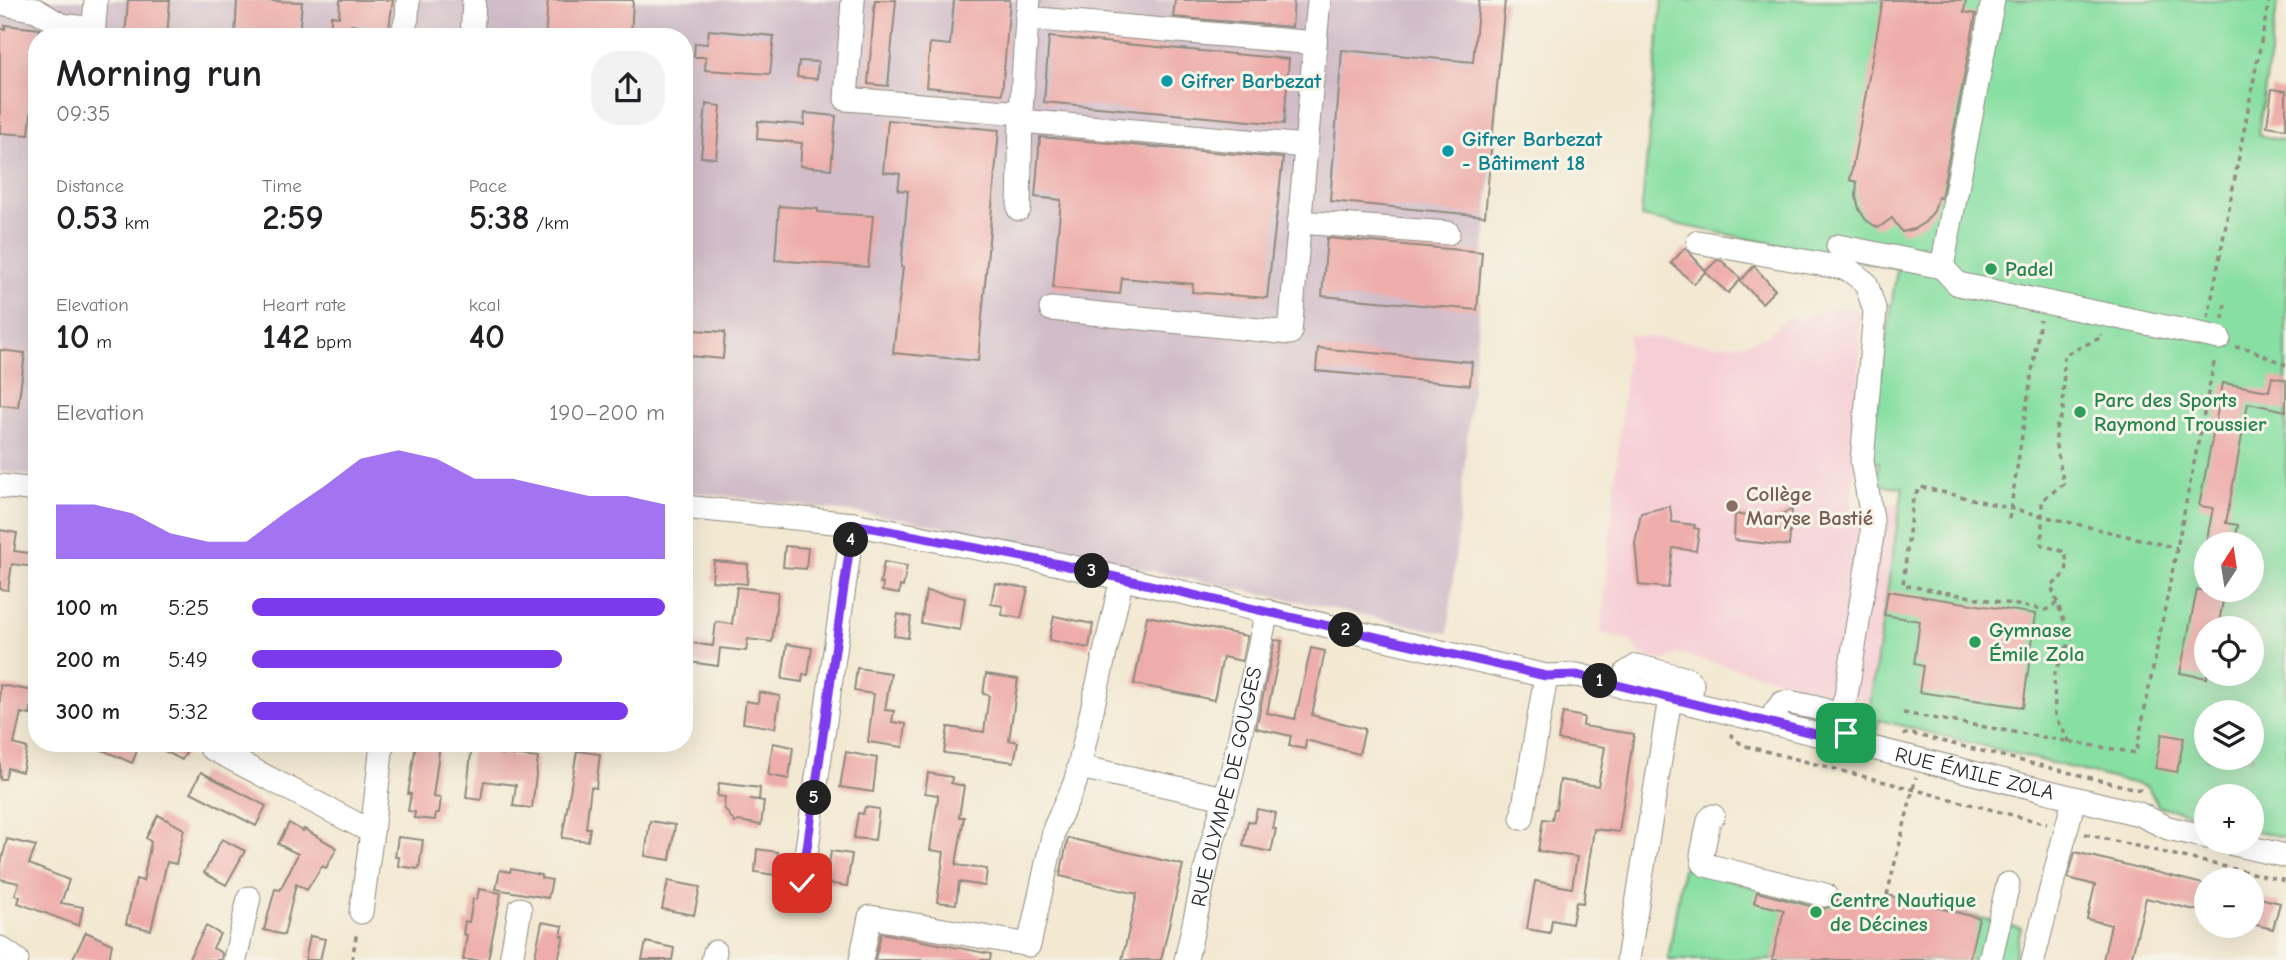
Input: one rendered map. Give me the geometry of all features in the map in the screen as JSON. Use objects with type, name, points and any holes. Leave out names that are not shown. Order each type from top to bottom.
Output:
[{"type":"street","points":[[94,28],[96,0]]},
{"type":"street","points":[[404,28],[408,0]]},
{"type":"street","points":[[472,28],[474,0]]},
{"type":"street","points":[[853,0],[846,99],[1306,146]]},
{"type":"street","points":[[1051,309],[1290,333],[1319,0]]},
{"type":"street","points":[[1942,267],[1993,0]]},
{"type":"street","points":[[0,3],[36,10],[61,25],[73,28]]},
{"type":"street","points":[[1019,209],[1021,117],[1028,9],[1315,43]]},
{"type":"street","points":[[1299,222],[1448,233]]},
{"type":"street","points":[[1698,242],[1848,269],[1866,283],[1875,311],[1862,461],[1872,518],[1872,536],[1846,696],[1840,716]]},
{"type":"street","points":[[1838,246],[1942,267],[1958,284],[2093,310],[2214,339]]},
{"type":"street","points":[[0,485],[28,489]]},
{"type":"street","points":[[693,508],[853,524],[1122,578],[1546,676],[1577,675],[1623,687],[1626,673],[1637,666],[1687,679],[1692,684],[1680,700],[1628,960]]},
{"type":"street","points":[[802,883],[853,524]]},
{"type":"street","points":[[861,960],[870,918],[1029,945],[1055,827],[1075,783],[1122,578]]},
{"type":"street","name":"RUE OLYMPE DE GOUGES","points":[[1186,960],[1267,611]]},
{"type":"street","points":[[1522,818],[1546,676]]},
{"type":"street","name":"RUE ÉMILE ZOLA","points":[[1680,700],[2139,814],[2168,828],[2194,834]]},
{"type":"street","points":[[1773,724],[1775,712],[1782,703],[1788,702],[1840,716],[1846,723],[1844,741]]},
{"type":"street","points":[[219,752],[372,832]]},
{"type":"street","points":[[361,912],[381,752]]},
{"type":"street","points":[[1079,767],[1225,798]]},
{"type":"street","name":"RUE ÉMILE ZOLA","points":[[2033,960],[2074,799]]},
{"type":"street","points":[[1713,816],[1709,820],[1702,855],[1706,865],[1825,895]]},
{"type":"street","points":[[2264,851],[2286,856]]},
{"type":"street","points":[[1990,960],[2007,884]]},
{"type":"street","points":[[235,960],[249,898]]},
{"type":"street","points":[[512,960],[520,909]]},
{"type":"street","points":[[0,948],[17,960]]},
{"type":"path","points":[[1903,713],[2136,753],[2177,548],[2214,339],[2269,0]]},
{"type":"path","points":[[2009,519],[2044,300]]},
{"type":"path","points":[[2214,339],[2225,304]]},
{"type":"path","points":[[2070,742],[2055,717],[2054,675],[2071,639],[2051,586],[2064,576],[2068,569],[2065,552],[2042,545],[2042,500],[2064,484],[2056,447],[2056,428],[2063,413],[2064,355],[2102,337],[2093,310]]},
{"type":"path","points":[[2214,339],[2249,349],[2286,365]]},
{"type":"path","points":[[2057,603],[2046,610],[1903,584],[1913,498],[1921,487],[2177,548]]},
{"type":"path","points":[[1887,895],[1925,737]]},
{"type":"path","points":[[352,960],[361,912]]},
{"type":"shaded area","points":[[0,0],[1506,0],[1448,633],[906,519],[693,492],[693,28],[28,28],[28,475],[0,472]]},
{"type":"shaded area","name":"Collège Maryse Bastié","points":[[1837,308],[1858,308],[1860,317],[1858,427],[1850,517],[1886,516],[1884,507],[1901,504],[1871,703],[1677,653],[1667,660],[1651,659],[1636,651],[1632,641],[1601,633],[1629,335],[1718,345],[1739,344],[1766,337],[1790,315],[1801,321],[1807,315]]},
{"type":"green space","name":"Parc des Sports Raymond Troussier","points":[[1662,0],[2278,0],[2258,135],[2286,141],[2286,838],[2264,833],[2264,784],[2194,784],[2194,815],[2158,806],[2148,787],[1879,720],[1876,734],[1866,731],[1903,487],[1876,485],[1879,462],[1867,460],[1897,269],[1641,217]]},
{"type":"green space","name":"Centre Nautique de Décines","points":[[1683,867],[1757,888],[1831,894],[1883,906],[1887,895],[2021,928],[2013,960],[1668,960]]},
{"type":"building","points":[[128,0],[170,0],[168,28],[126,28]]},
{"type":"building","points":[[237,0],[302,2],[300,28],[235,28]]},
{"type":"building","points":[[340,0],[393,0],[389,28],[351,25],[351,28],[331,28],[331,16],[339,17]]},
{"type":"building","points":[[548,0],[633,0],[631,28],[546,28]]},
{"type":"building","points":[[875,0],[896,0],[888,86],[868,84]]},
{"type":"building","points":[[954,0],[1010,0],[1002,94],[926,87],[930,43],[950,45]]},
{"type":"building","points":[[1175,0],[1294,0],[1292,27],[1173,17]]},
{"type":"building","name":"Gifrer Barbezat - Bâtiment 18","points":[[1479,0],[1505,0],[1485,216],[1330,201],[1342,50],[1473,62]]},
{"type":"building","points":[[1883,0],[1966,0],[1964,12],[1976,14],[1941,198],[1938,197],[1934,211],[1925,222],[1902,232],[1892,218],[1878,228],[1866,220],[1859,209],[1857,182],[1850,180]]},
{"type":"building","points":[[5,25],[30,28],[28,28],[28,135],[0,133],[0,29],[5,29]]},
{"type":"building","points":[[709,30],[774,36],[770,74],[705,70],[706,57],[694,57],[695,43],[707,44]]},
{"type":"building","name":"Gifrer Barbezat","points":[[1049,37],[1289,59],[1284,124],[1044,102]]},
{"type":"building","points":[[799,61],[818,62],[817,79],[797,77]]},
{"type":"building","points":[[2272,89],[2286,91],[2286,129],[2267,126]]},
{"type":"building","points":[[706,104],[721,106],[716,158],[701,157]]},
{"type":"building","points":[[805,113],[836,116],[831,169],[800,166],[802,143],[757,139],[758,121],[804,125]]},
{"type":"building","points":[[888,120],[999,130],[978,361],[893,353],[908,191],[898,190],[900,174],[883,172]]},
{"type":"building","points":[[1040,137],[1283,158],[1267,298],[1192,292],[1193,284],[1122,278],[1120,294],[1053,288],[1061,200],[1035,197]]},
{"type":"building","points":[[779,206],[873,216],[868,267],[775,260]]},
{"type":"building","points":[[1327,238],[1482,252],[1477,310],[1322,296]]},
{"type":"building","points":[[1685,248],[1706,271],[1717,260],[1722,261],[1741,279],[1728,293],[1705,272],[1694,284],[1671,263]]},
{"type":"building","points":[[1754,266],[1775,290],[1762,303],[1740,281]]},
{"type":"building","points":[[693,330],[725,332],[723,359],[693,356]]},
{"type":"building","points":[[1318,348],[1472,362],[1470,385],[1316,371]]},
{"type":"building","points":[[0,350],[25,353],[18,407],[0,405]]},
{"type":"building","points":[[2272,377],[2286,380],[2286,411],[2248,403],[2226,523],[2238,525],[2237,532],[2208,532],[2213,508],[2199,506],[2223,383],[2269,391]]},
{"type":"building","points":[[1670,506],[1672,522],[1695,525],[1694,528],[1699,529],[1696,551],[1673,548],[1668,588],[1639,585],[1635,543],[1641,513]]},
{"type":"building","points":[[1792,509],[1789,546],[1734,540],[1735,514],[1763,519]]},
{"type":"building","points":[[0,530],[17,533],[14,551],[28,553],[28,566],[12,564],[8,590],[0,589]]},
{"type":"building","points":[[785,546],[808,548],[806,569],[783,567]]},
{"type":"building","points":[[714,561],[748,564],[747,584],[712,581]]},
{"type":"building","points":[[884,562],[907,566],[899,594],[882,591],[883,583],[880,583]]},
{"type":"building","points":[[995,583],[1028,588],[1021,618],[1002,615],[1003,606],[991,604]]},
{"type":"building","points":[[737,587],[778,592],[772,642],[748,639],[746,651],[720,648],[718,666],[693,663],[693,643],[713,646],[716,622],[732,624]]},
{"type":"building","points":[[926,591],[965,598],[960,630],[921,623]]},
{"type":"building","name":"Gymnase Émile Zola","points":[[1888,591],[2036,614],[2023,707],[1919,692],[1923,666],[1914,664],[1920,621],[1884,615]]},
{"type":"building","points":[[2195,602],[2223,602],[2220,616],[2194,616],[2194,676],[2180,673]]},
{"type":"building","points":[[898,614],[911,617],[908,638],[894,636]]},
{"type":"building","points":[[1054,616],[1093,624],[1089,648],[1049,640]]},
{"type":"building","points":[[1147,616],[1247,636],[1242,661],[1223,657],[1214,700],[1134,684]]},
{"type":"building","points":[[1275,640],[1282,641],[1267,713],[1295,719],[1311,648],[1325,651],[1312,715],[1365,729],[1359,754],[1306,740],[1305,749],[1289,746],[1291,736],[1256,728]]},
{"type":"building","points":[[787,644],[812,648],[808,675],[803,674],[802,682],[782,679]]},
{"type":"building","points":[[857,668],[891,673],[885,710],[894,711],[892,722],[906,724],[903,747],[868,742],[874,694],[854,691]]},
{"type":"building","points":[[986,674],[1018,679],[1009,740],[1018,742],[1014,762],[944,753],[948,727],[984,732],[989,695],[983,694]]},
{"type":"building","points":[[0,685],[28,690],[28,715],[21,713],[14,744],[27,748],[22,772],[8,768],[5,779],[0,779]]},
{"type":"building","points":[[759,692],[780,696],[775,728],[743,723],[746,701],[758,703]]},
{"type":"building","points":[[1563,713],[1584,717],[1583,726],[1634,734],[1619,832],[1594,829],[1583,903],[1576,902],[1572,924],[1552,920],[1550,933],[1527,929],[1535,881],[1572,888],[1577,857],[1538,851],[1543,819],[1552,820],[1560,780],[1598,786],[1605,747],[1558,740]]},
{"type":"building","points":[[2162,734],[2184,738],[2177,772],[2155,768]]},
{"type":"building","points":[[773,743],[793,747],[789,779],[768,775]]},
{"type":"building","points":[[107,752],[137,752],[132,763]]},
{"type":"building","points":[[166,752],[186,752],[182,760]]},
{"type":"building","points":[[415,752],[439,752],[433,797],[441,798],[435,820],[414,818],[415,812],[408,811],[411,794],[408,794]]},
{"type":"building","points":[[471,752],[500,752],[538,758],[532,808],[513,806],[516,785],[484,781],[481,800],[466,798]]},
{"type":"building","points":[[577,752],[600,754],[596,788],[591,787],[586,828],[590,828],[588,841],[562,838]]},
{"type":"building","points":[[846,752],[877,758],[873,792],[840,787]]},
{"type":"building","points":[[201,772],[266,806],[256,826],[191,792]]},
{"type":"building","points":[[928,773],[952,777],[951,783],[964,786],[959,817],[964,817],[956,865],[987,869],[985,886],[959,882],[956,904],[937,902],[944,852],[930,850],[938,795],[925,793]]},
{"type":"building","points":[[719,783],[760,788],[759,800],[750,799],[764,801],[761,825],[739,821],[735,823],[724,808],[725,797],[717,796]]},
{"type":"building","points":[[865,807],[879,809],[875,840],[854,838],[858,813],[863,814]]},
{"type":"building","points":[[1257,809],[1276,813],[1271,852],[1243,846],[1248,821],[1254,822]]},
{"type":"building","points":[[158,815],[184,829],[176,864],[167,862],[151,930],[126,924],[136,879],[143,881],[151,842],[146,838]]},
{"type":"building","points":[[650,821],[675,825],[670,860],[645,856]]},
{"type":"building","points":[[289,823],[337,848],[326,868],[322,866],[307,890],[296,884],[284,935],[264,930],[275,889],[280,890],[298,854],[278,844]]},
{"type":"building","points":[[398,837],[423,840],[419,869],[398,866],[399,857],[395,857]]},
{"type":"building","points":[[1068,838],[1183,865],[1161,960],[1122,960],[1137,894],[1060,876]]},
{"type":"building","points":[[7,839],[36,846],[29,864],[69,880],[61,903],[83,907],[79,926],[18,903],[20,897],[15,895],[19,883],[0,879]]},
{"type":"building","points":[[222,839],[245,851],[226,885],[204,873]]},
{"type":"building","points":[[757,849],[778,852],[775,875],[755,872]]},
{"type":"building","points":[[831,851],[852,854],[847,886],[826,883]]},
{"type":"building","points":[[2075,852],[2194,882],[2194,910],[2146,898],[2131,960],[2103,960],[2111,925],[2087,919],[2095,885],[2068,878]]},
{"type":"building","points":[[511,869],[552,880],[548,898],[496,889],[500,870],[510,872]]},
{"type":"building","points":[[668,881],[700,887],[694,915],[662,909]]},
{"type":"building","points":[[479,889],[501,893],[488,960],[463,960],[467,935],[463,934],[465,921],[469,922],[473,899],[477,899]]},
{"type":"building","points":[[1757,892],[1822,909],[1835,905],[1839,896],[1883,906],[1887,895],[1979,918],[1969,960],[1772,960],[1784,910],[1754,903]]},
{"type":"building","points":[[2264,899],[2280,903],[2273,929],[2264,927]]},
{"type":"building","points":[[542,922],[563,926],[561,936],[564,936],[558,960],[534,960]]},
{"type":"building","points":[[206,926],[220,934],[213,948],[222,953],[221,960],[188,960]]},
{"type":"building","points":[[86,932],[112,944],[109,960],[72,960]]},
{"type":"building","points":[[881,933],[991,954],[990,960],[875,960]]},
{"type":"building","points":[[310,936],[325,939],[320,960],[305,960]]},
{"type":"building","points":[[646,942],[674,948],[672,960],[642,960]]},
{"type":"place","name":"Gifrer Barbezat","points":[[1167,81]]},
{"type":"place","name":"Gifrer Barbezat - Bâtiment 18","points":[[1448,151]]},
{"type":"place","name":"Padel","points":[[1991,269]]},
{"type":"place","name":"Parc des Sports Raymond Troussier","points":[[2080,412]]},
{"type":"place","name":"Collège Maryse Bastié","points":[[1732,506]]},
{"type":"place","name":"Gymnase Émile Zola","points":[[1975,642]]},
{"type":"place","name":"Centre Nautique de Décines","points":[[1816,912]]},
{"type":"route","points":[[802,883],[853,524],[1059,564],[1546,676],[1577,675],[1844,741],[1846,733]]}]
